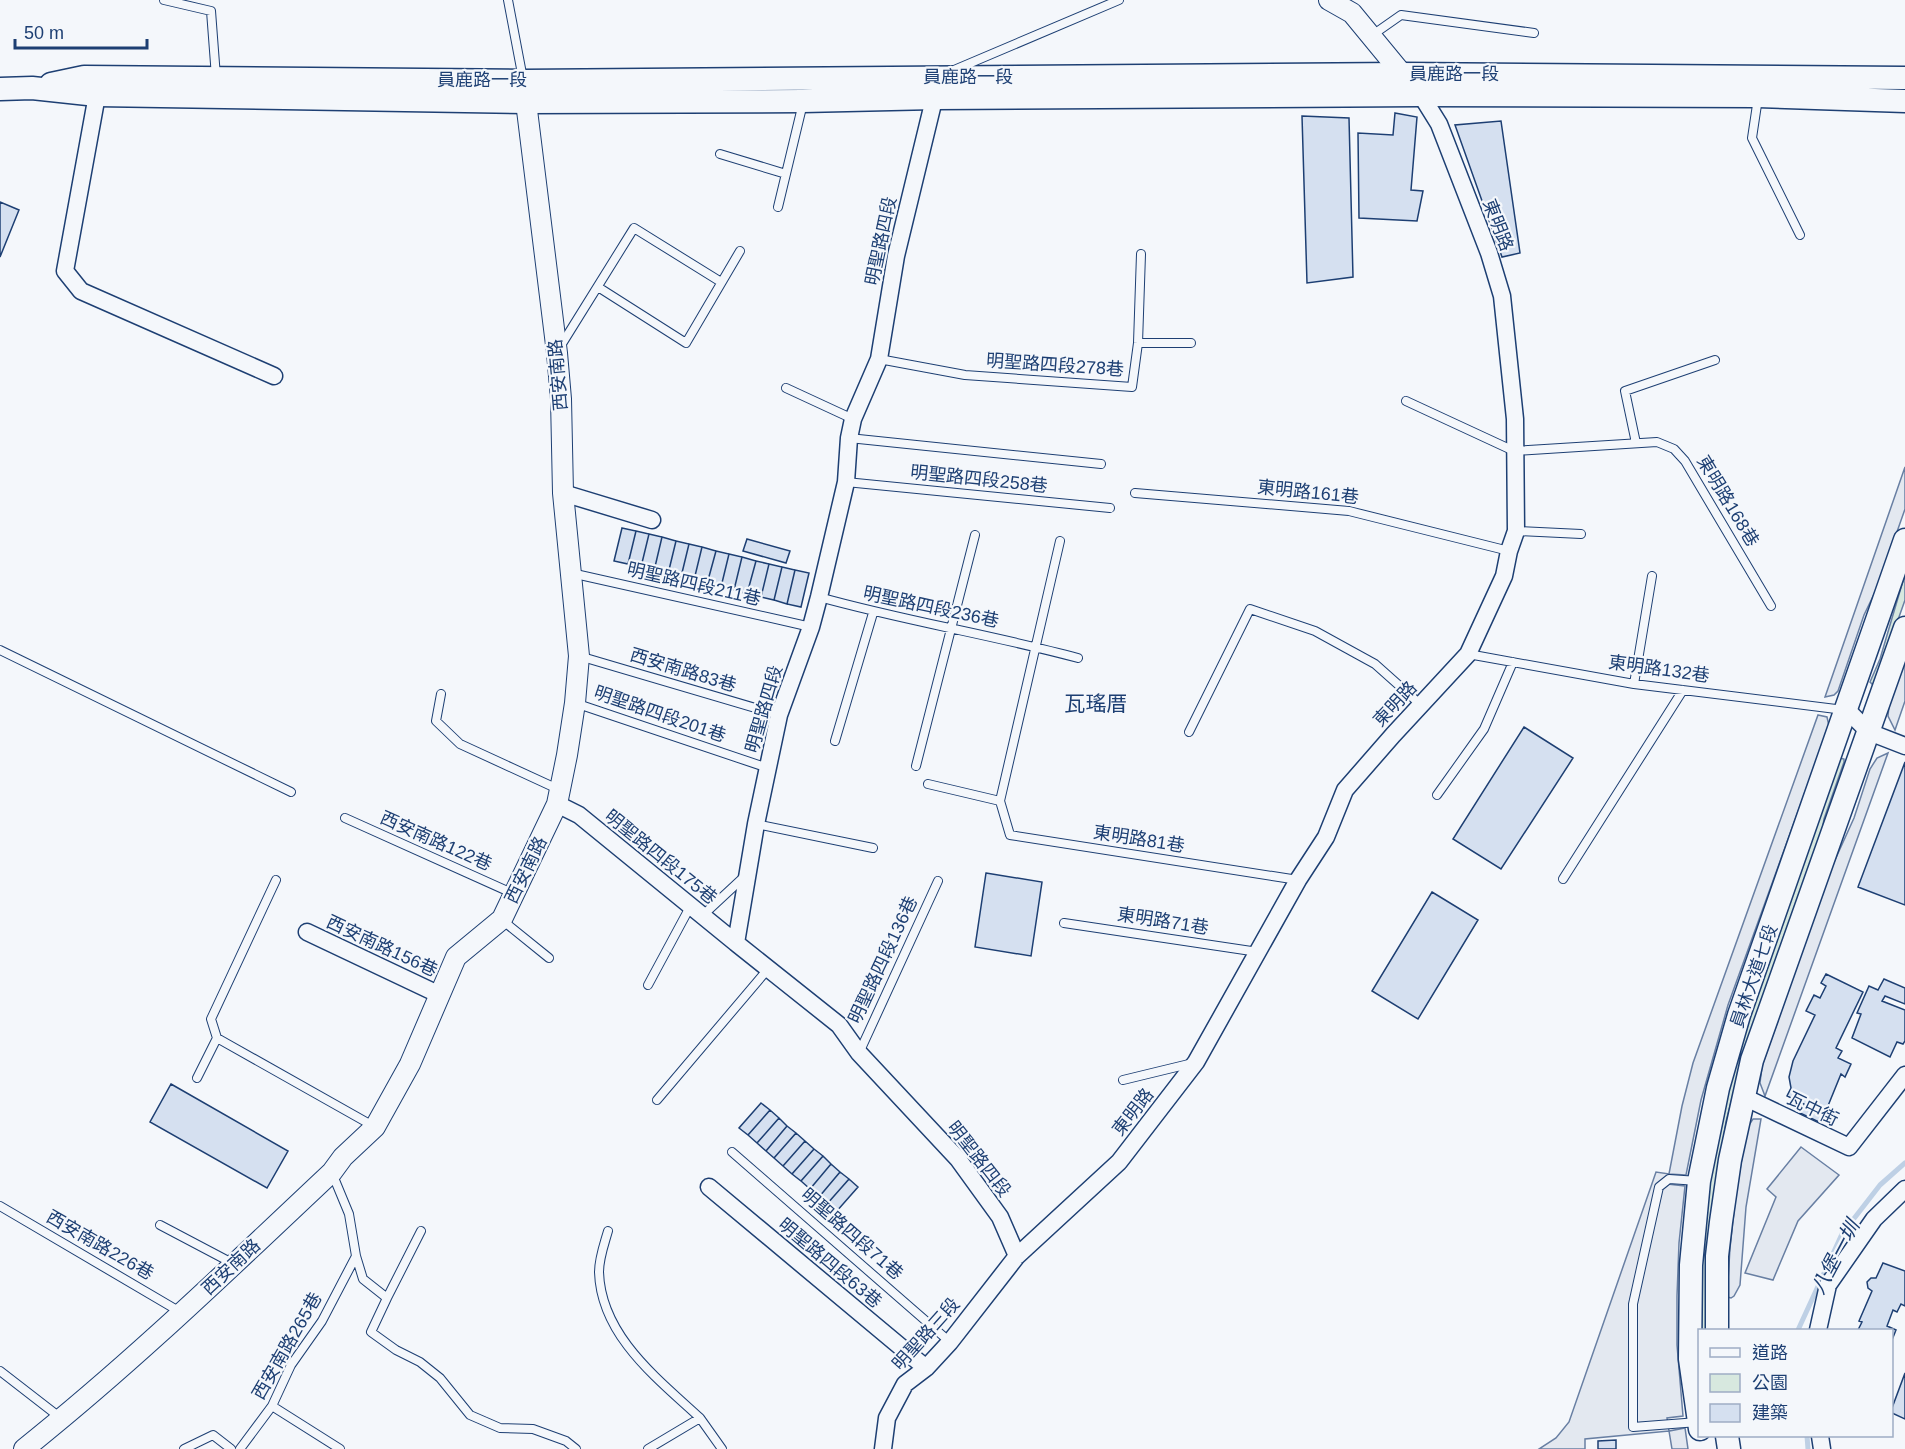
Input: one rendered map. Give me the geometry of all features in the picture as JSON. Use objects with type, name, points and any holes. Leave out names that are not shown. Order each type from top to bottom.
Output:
[{"type":"main road","name":"員鹿路一段","points":[[32,88],[84,77],[216,87],[525,91],[937,87],[1401,74],[1905,78]]},
{"type":"main road","name":"員鹿路一段","points":[[0,89],[32,88],[97,95],[216,87]]},
{"type":"main road","name":"員鹿路一段","points":[[525,91],[803,101],[937,87],[1421,95],[1758,96],[1905,101]]},
{"type":"main road","name":"員林大道七段","points":[[1698,1415],[1690,1359],[1692,1265],[1699,1181],[1718,1088],[1739,1015],[1905,540]]},
{"type":"main road","name":"員林大道七段","points":[[1717,1329],[1717,1256],[1730,1160],[1752,1060],[1905,628]]},
{"type":"street","points":[[1329,0],[1352,13],[1421,95]]},
{"type":"street","name":"明聖路四段","points":[[937,87],[896,256],[879,359],[853,419],[849,438],[846,482],[819,597],[811,627],[779,715],[756,824],[736,944],[839,1026],[859,1053],[958,1158],[1000,1217],[1017,1256]]},
{"type":"street","name":"西安南路","points":[[24,1449],[62,1419],[182,1313],[332,1172],[343,1157],[375,1127],[410,1064],[456,957],[502,920],[559,797],[575,703],[579,656],[563,493],[561,399],[557,353],[525,91]]},
{"type":"street","points":[[97,95],[65,271],[81,291],[274,376]]},
{"type":"street","name":"東明路","points":[[1017,1256],[1119,1162],[1196,1062],[1298,880],[1326,837],[1345,790],[1468,654],[1504,576],[1516,531],[1515,419],[1502,296],[1489,253],[1439,124],[1421,95]]},
{"type":"street","points":[[563,493],[652,520]]},
{"type":"street","points":[[1847,710],[1869,732],[1905,746]]},
{"type":"street","name":"明聖路四段175巷","points":[[559,797],[736,944]]},
{"type":"street","name":"西安南路156巷","points":[[308,932],[440,995]]},
{"type":"street","name":"瓦中街","points":[[1744,1097],[1849,1147],[1905,1075]]},
{"type":"street","name":"明聖路四段63巷","points":[[709,1187],[926,1368]]},
{"type":"street","points":[[1818,1329],[1828,1285],[1874,1219],[1905,1188]]},
{"type":"street","name":"明聖路三段","points":[[883,1449],[887,1418],[905,1384],[926,1368],[950,1342],[1017,1256]]},
{"type":"lane","points":[[164,0],[211,11],[216,87]]},
{"type":"lane","points":[[508,0],[525,91]]},
{"type":"lane","points":[[937,87],[1119,0]]},
{"type":"lane","points":[[1370,36],[1401,15],[1534,33]]},
{"type":"lane","points":[[1758,96],[1752,138],[1800,235]]},
{"type":"lane","points":[[778,207],[803,101]]},
{"type":"lane","points":[[720,154],[786,174]]},
{"type":"lane","points":[[557,353],[634,228],[721,282]]},
{"type":"lane","points":[[598,287],[686,343],[740,251]]},
{"type":"lane","name":"明聖路四段278巷","points":[[879,359],[965,375],[1132,387],[1138,343],[1141,254]]},
{"type":"lane","points":[[1138,343],[1191,343]]},
{"type":"lane","points":[[1636,443],[1625,391],[1715,360]]},
{"type":"lane","points":[[786,388],[853,419]]},
{"type":"lane","points":[[1406,401],[1514,451]]},
{"type":"lane","points":[[849,438],[1101,465]]},
{"type":"lane","name":"東明路168巷","points":[[1514,451],[1657,442],[1674,449],[1685,460],[1771,606]]},
{"type":"lane","name":"明聖路四段258巷","points":[[846,482],[1110,508]]},
{"type":"lane","name":"東明路161巷","points":[[1135,494],[1348,511],[1509,551]]},
{"type":"lane","points":[[1516,531],[1581,534]]},
{"type":"lane","points":[[916,766],[975,535]]},
{"type":"lane","points":[[928,784],[1000,801],[1060,541]]},
{"type":"lane","name":"明聖路四段211巷","points":[[571,572],[811,627]]},
{"type":"lane","points":[[1634,684],[1652,576]]},
{"type":"lane","name":"明聖路四段236巷","points":[[819,597],[873,613],[1037,647],[1078,658]]},
{"type":"lane","points":[[1189,732],[1250,609],[1315,631],[1375,664],[1421,705]]},
{"type":"lane","points":[[836,741],[873,613]]},
{"type":"lane","points":[[0,650],[291,792]]},
{"type":"lane","name":"東明路132巷","points":[[1468,654],[1634,684],[1847,710]]},
{"type":"lane","name":"西安南路83巷","points":[[579,656],[779,715]]},
{"type":"lane","points":[[1437,795],[1484,729],[1513,662]]},
{"type":"lane","points":[[1563,879],[1683,690]]},
{"type":"lane","points":[[441,694],[436,721],[460,744],[559,797]]},
{"type":"lane","name":"明聖路四段201巷","points":[[575,703],[768,768]]},
{"type":"lane","name":"東明路81巷","points":[[1000,801],[1011,835],[1298,880]]},
{"type":"lane","name":"西安南路122巷","points":[[345,818],[514,894]]},
{"type":"lane","points":[[756,824],[873,849]]},
{"type":"lane","points":[[648,985],[696,911],[747,874]]},
{"type":"lane","points":[[196,1078],[217,1038],[212,1019],[276,880]]},
{"type":"lane","name":"明聖路四段136巷","points":[[859,1053],[938,881]]},
{"type":"lane","points":[[502,920],[549,958]]},
{"type":"lane","name":"東明路71巷","points":[[1064,923],[1258,952]]},
{"type":"lane","points":[[657,1100],[768,969]]},
{"type":"lane","points":[[217,1038],[375,1127]]},
{"type":"lane","points":[[1123,1080],[1196,1062]]},
{"type":"lane","name":"明聖路四段71巷","points":[[732,1152],[950,1342]]},
{"type":"lane","points":[[332,1172],[349,1214],[356,1256],[363,1279],[387,1298]]},
{"type":"lane","points":[[1698,1422],[1633,1427],[1633,1304],[1659,1187],[1670,1179],[1699,1181]]},
{"type":"lane","name":"西安南路226巷","points":[[0,1206],[182,1313]]},
{"type":"lane","points":[[160,1225],[234,1264]]},
{"type":"lane","points":[[422,1231],[371,1332],[396,1350],[420,1362],[440,1378],[470,1415],[500,1428],[533,1429],[566,1441],[576,1449]]},
{"type":"lane","points":[[608,1231],[601,1254],[599,1273],[612,1320],[645,1367],[700,1418],[722,1449]]},
{"type":"lane","name":"西安南路265巷","points":[[240,1449],[272,1406],[291,1365],[322,1321],[356,1256]]},
{"type":"lane","points":[[0,1371],[62,1419]]},
{"type":"lane","points":[[272,1406],[340,1449]]},
{"type":"lane","points":[[648,1449],[700,1418]]},
{"type":"lane","points":[[184,1449],[213,1435],[231,1449]]},
{"type":"green space","points":[[1905,574],[1905,600],[1873,685],[1870,682],[1880,659]]},
{"type":"green space","points":[[1840,758],[1844,759],[1824,819],[1821,838],[1739,1071],[1726,1122],[1716,1186],[1708,1329],[1700,1329],[1699,1276],[1707,1185],[1740,1039]]},
{"type":"shaded area","points":[[1905,467],[1905,509],[1878,586],[1864,615],[1838,691],[1834,695],[1825,697]]},
{"type":"shaded area","points":[[1905,660],[1905,701],[1895,730],[1888,716],[1889,706]]},
{"type":"shaded area","points":[[1818,715],[1827,717],[1829,726],[1728,1005],[1701,1100],[1686,1175],[1669,1174],[1693,1063]]},
{"type":"shaded area","points":[[1888,753],[1765,1096],[1760,1083],[1762,1066],[1830,871],[1854,818],[1870,769],[1877,758]]},
{"type":"shaded area","points":[[1753,1119],[1761,1119],[1746,1207],[1740,1285],[1731,1298],[1727,1297],[1736,1193],[1747,1128]]},
{"type":"shaded area","points":[[1801,1147],[1839,1175],[1798,1221],[1773,1280],[1745,1273],[1776,1197],[1767,1189]]},
{"type":"shaded area","points":[[1656,1172],[1669,1174],[1668,1184],[1685,1186],[1679,1243],[1677,1296],[1677,1345],[1683,1416],[1667,1418],[1669,1431],[1585,1439],[1585,1449],[1539,1449],[1556,1438],[1569,1422]]},
{"type":"shaded area","points":[[1685,1428],[1688,1449],[1672,1449],[1669,1431]]},
{"type":"building","points":[[1395,113],[1417,117],[1411,190],[1423,191],[1417,221],[1359,218],[1358,133],[1393,135]]},
{"type":"building","points":[[1302,116],[1349,118],[1353,277],[1307,283]]},
{"type":"building","points":[[1501,121],[1520,253],[1502,257],[1455,125]]},
{"type":"building","points":[[0,202],[19,210],[0,257]]},
{"type":"building","points":[[622,528],[636,531],[628,564],[614,561]]},
{"type":"building","points":[[636,531],[649,534],[641,567],[628,564]]},
{"type":"building","points":[[649,534],[662,537],[654,571],[641,567]]},
{"type":"building","points":[[662,537],[676,541],[668,574],[654,571]]},
{"type":"building","points":[[747,539],[790,551],[786,563],[743,551]]},
{"type":"building","points":[[676,541],[689,544],[681,577],[668,574]]},
{"type":"building","points":[[689,544],[702,547],[694,580],[681,577]]},
{"type":"building","points":[[702,547],[716,551],[707,584],[694,580]]},
{"type":"building","points":[[716,551],[729,554],[721,587],[707,584]]},
{"type":"building","points":[[729,554],[742,557],[734,590],[721,587]]},
{"type":"building","points":[[742,557],[756,561],[747,594],[734,590]]},
{"type":"building","points":[[756,561],[769,564],[761,597],[747,594]]},
{"type":"building","points":[[769,564],[782,567],[774,600],[761,597]]},
{"type":"building","points":[[782,567],[795,570],[787,604],[774,600]]},
{"type":"building","points":[[795,570],[809,573],[801,607],[787,604]]},
{"type":"building","points":[[1524,727],[1573,758],[1501,869],[1453,839]]},
{"type":"building","points":[[1905,762],[1905,905],[1858,887]]},
{"type":"building","points":[[986,873],[1042,882],[1031,956],[975,947]]},
{"type":"building","points":[[1432,892],[1478,920],[1418,1019],[1372,991]]},
{"type":"building","points":[[1826,974],[1863,992],[1836,1048],[1842,1051],[1838,1058],[1851,1064],[1845,1077],[1841,1074],[1821,1123],[1800,1113],[1804,1104],[1787,1096],[1791,1088],[1789,1077],[1793,1061],[1815,1015],[1806,1011],[1814,995],[1820,998],[1826,986],[1821,983]]},
{"type":"building","points":[[1884,979],[1905,988],[1905,1004],[1885,996],[1882,1001],[1905,1010],[1905,1041],[1903,1044],[1897,1042],[1890,1057],[1852,1038],[1861,1014],[1857,1013],[1869,986],[1878,990]]},
{"type":"building","points":[[171,1084],[288,1151],[267,1188],[150,1122]]},
{"type":"building","points":[[761,1103],[770,1110],[748,1135],[739,1128]]},
{"type":"building","points":[[770,1110],[779,1118],[757,1143],[748,1135]]},
{"type":"building","points":[[779,1118],[787,1126],[766,1151],[757,1143]]},
{"type":"building","points":[[787,1126],[796,1133],[774,1158],[766,1151]]},
{"type":"building","points":[[796,1133],[805,1141],[783,1166],[774,1158]]},
{"type":"building","points":[[805,1141],[814,1149],[792,1174],[783,1166]]},
{"type":"building","points":[[814,1149],[823,1156],[801,1181],[792,1174]]},
{"type":"building","points":[[823,1156],[831,1164],[810,1189],[801,1181]]},
{"type":"building","points":[[831,1164],[840,1172],[819,1197],[810,1189]]},
{"type":"building","points":[[840,1172],[849,1179],[827,1204],[819,1197]]},
{"type":"building","points":[[849,1179],[858,1187],[836,1212],[827,1204]]},
{"type":"building","points":[[1883,1263],[1905,1271],[1905,1306],[1901,1304],[1897,1312],[1893,1310],[1887,1326],[1896,1330],[1893,1338],[1893,1329],[1858,1329],[1862,1322],[1859,1321],[1872,1291],[1868,1288],[1867,1282],[1871,1278],[1876,1278]]},
{"type":"building","points":[[1905,1373],[1905,1419],[1893,1413],[1893,1405]]},
{"type":"building","points":[[1616,1440],[1616,1449],[1598,1449],[1598,1441]]},
{"type":"waterway","name":"八堡一圳","points":[[1798,1329],[1842,1234],[1880,1185],[1905,1163]]},
{"type":"waterway","name":"八堡一圳","points":[[1807,1437],[1808,1449]]},
{"type":"district","name":"瓦瑤厝","points":[[1096,704]]}]
